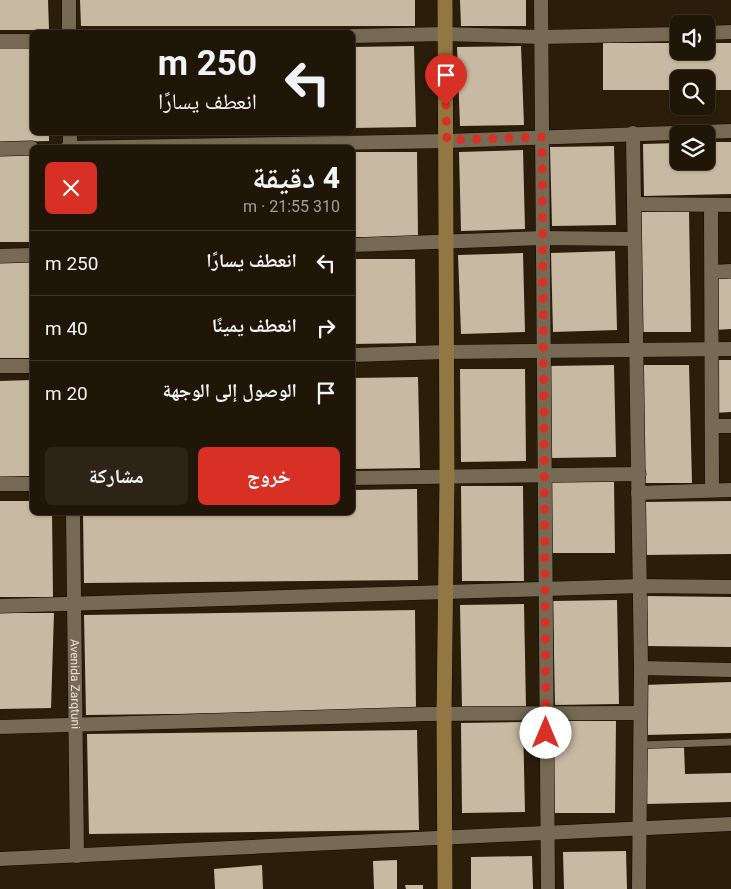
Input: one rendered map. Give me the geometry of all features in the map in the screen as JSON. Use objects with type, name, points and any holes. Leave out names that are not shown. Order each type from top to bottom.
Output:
[{"type":"street","points":[[68,0],[69,30]]},
{"type":"street","points":[[445,0],[447,140],[445,889]]},
{"type":"street","points":[[541,0],[548,889]]},
{"type":"street","points":[[715,33],[731,32]]},
{"type":"street","points":[[355,36],[445,34],[541,37],[670,34]]},
{"type":"street","points":[[0,41],[30,41]]},
{"type":"street","points":[[211,145],[731,131]]},
{"type":"street","points":[[633,133],[638,349],[640,586],[641,745],[639,889]]},
{"type":"street","points":[[0,149],[30,148]]},
{"type":"street","points":[[634,204],[731,205]]},
{"type":"street","points":[[711,206],[712,490]]},
{"type":"street","points":[[355,246],[542,238],[634,239]]},
{"type":"street","points":[[0,256],[30,255]]},
{"type":"street","points":[[712,272],[731,271]]},
{"type":"street","points":[[355,355],[731,349]]},
{"type":"street","points":[[0,366],[30,366]]},
{"type":"street","points":[[713,426],[731,426]]},
{"type":"street","points":[[355,478],[639,474]]},
{"type":"street","points":[[0,484],[30,484]]},
{"type":"street","points":[[638,493],[731,490]]},
{"type":"street","name":"Avenida Zarqtuni","points":[[73,515],[77,856]]},
{"type":"street","points":[[0,606],[640,586],[731,587]]},
{"type":"street","points":[[640,668],[731,670]]},
{"type":"street","points":[[0,727],[444,714],[640,713]]},
{"type":"street","points":[[0,859],[731,824]]},
{"type":"lane","points":[[641,745],[731,742]]},
{"type":"building","points":[[0,0],[48,0],[49,30],[0,30]]},
{"type":"building","points":[[80,0],[415,0],[415,26],[81,26]]},
{"type":"building","points":[[460,0],[526,0],[526,26],[461,26]]},
{"type":"building","points":[[603,43],[670,43],[670,60],[715,60],[715,43],[731,43],[731,90],[715,90],[715,70],[670,70],[670,90],[603,90]]},
{"type":"building","points":[[30,45],[30,135],[49,135],[49,141],[0,142],[0,46]]},
{"type":"building","points":[[414,46],[416,127],[355,128],[355,47]]},
{"type":"building","points":[[521,46],[524,125],[460,126],[457,47]]},
{"type":"building","points":[[715,142],[731,142],[731,194],[644,196],[643,144],[670,143],[670,170],[715,170]]},
{"type":"building","points":[[614,146],[616,225],[552,226],[550,147]]},
{"type":"building","points":[[523,150],[525,229],[461,231],[459,152]]},
{"type":"building","points":[[355,152],[417,152],[418,237],[355,237]]},
{"type":"building","points":[[0,155],[30,155],[30,242],[0,242]]},
{"type":"building","points":[[689,211],[691,332],[642,332],[641,212]]},
{"type":"building","points":[[615,251],[617,330],[553,332],[551,253]]},
{"type":"building","points":[[523,253],[525,332],[461,334],[458,255]]},
{"type":"building","points":[[355,259],[415,259],[416,343],[355,344]]},
{"type":"building","points":[[0,262],[30,262],[30,358],[0,358]]},
{"type":"building","points":[[713,277],[731,277],[731,329],[714,330]]},
{"type":"building","points":[[713,360],[731,360],[731,412],[714,413]]},
{"type":"building","points":[[614,365],[616,457],[551,458],[549,366]]},
{"type":"building","points":[[642,365],[689,365],[692,483],[645,483]]},
{"type":"building","points":[[460,369],[525,369],[526,461],[461,462]]},
{"type":"building","points":[[418,377],[420,468],[355,469],[355,378]]},
{"type":"building","points":[[30,380],[30,476],[0,477],[0,381]]},
{"type":"building","points":[[551,481],[614,481],[615,553],[552,553]]},
{"type":"building","points":[[461,486],[523,486],[524,581],[462,581]]},
{"type":"building","points":[[417,489],[418,580],[84,583],[83,515],[355,515],[355,490]]},
{"type":"building","points":[[0,501],[30,501],[30,515],[52,515],[53,597],[0,597]]},
{"type":"building","points":[[731,501],[731,554],[643,555],[642,502]]},
{"type":"building","points":[[646,596],[731,597],[731,647],[645,646]]},
{"type":"building","points":[[617,600],[619,704],[555,705],[553,601]]},
{"type":"building","points":[[524,604],[526,708],[462,709],[460,605]]},
{"type":"building","points":[[415,610],[416,711],[86,715],[84,615]]},
{"type":"building","points":[[0,613],[54,613],[51,708],[0,709]]},
{"type":"building","points":[[731,682],[731,733],[645,735],[643,685]]},
{"type":"building","points":[[553,721],[616,721],[615,813],[552,813]]},
{"type":"building","points":[[523,722],[525,812],[462,813],[461,723]]},
{"type":"building","points":[[417,730],[419,830],[89,834],[87,734]]},
{"type":"building","points":[[684,746],[685,774],[731,773],[731,802],[646,804],[645,747]]},
{"type":"building","points":[[626,851],[627,889],[564,889],[563,852]]},
{"type":"building","points":[[532,856],[533,889],[471,889],[471,857]]},
{"type":"building","points":[[397,860],[397,889],[374,889],[373,861]]},
{"type":"building","points":[[262,865],[263,889],[215,889],[214,869]]},
{"type":"building","points":[[405,885],[423,885],[423,889],[406,889]]},
{"type":"route","points":[[446,105],[447,140],[542,137],[546,733]]}]
